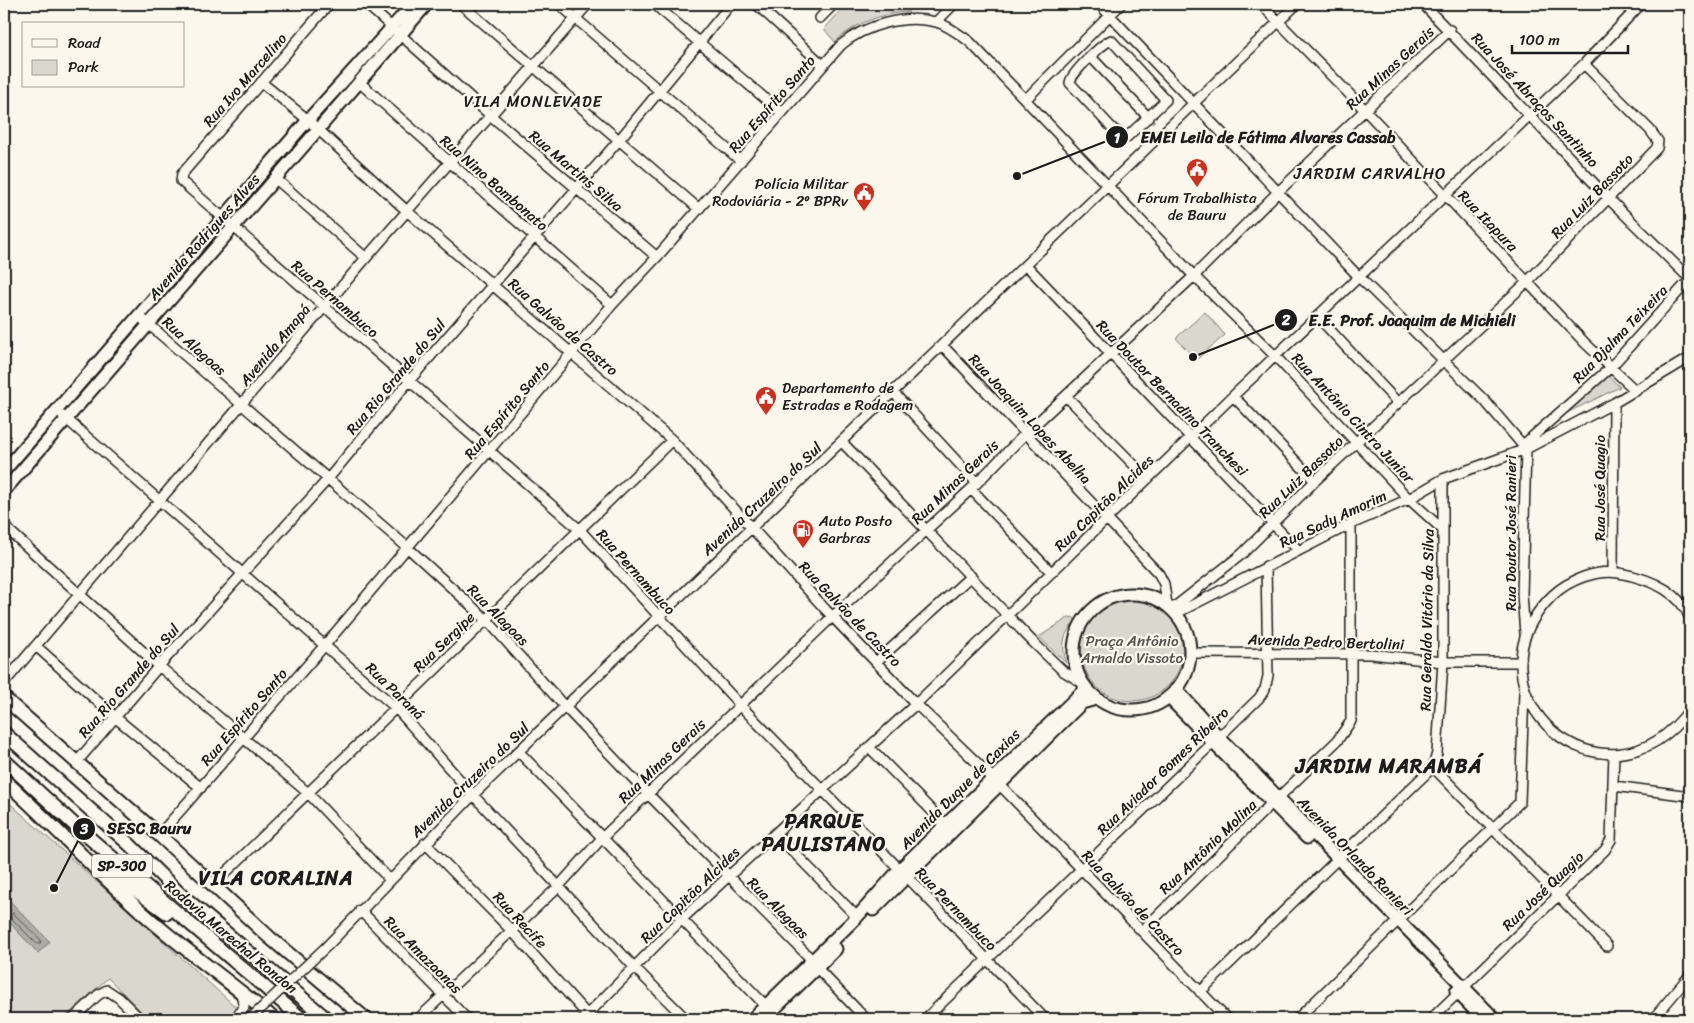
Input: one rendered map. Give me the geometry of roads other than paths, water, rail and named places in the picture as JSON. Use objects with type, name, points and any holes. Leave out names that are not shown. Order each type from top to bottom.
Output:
[{"type":"highway","points":[[4,698],[159,835],[269,937],[366,1019]]},
{"type":"highway","name":"Rodovia Marechal Rondon","points":[[4,733],[54,780],[130,845],[178,892],[327,1019]]},
{"type":"highway","name":"Rodovia Marechal Rondon","points":[[4,760],[79,829],[302,1019]]},
{"type":"highway","points":[[4,780],[146,917],[239,989],[274,1019]]},
{"type":"highway","points":[[61,836],[243,969]]},
{"type":"main road","name":"Avenida Rodrigues Alves","points":[[4,491],[359,82],[413,4]]},
{"type":"main road","name":"Avenida Rodrigues Alves","points":[[4,471],[308,120],[396,31],[427,4]]},
{"type":"main road","points":[[1121,594],[1137,594],[1153,597],[1171,609],[1188,636],[1190,653],[1188,666],[1172,693],[1150,707],[1136,710],[1108,706],[1096,699],[1083,685],[1075,667],[1073,651],[1076,635],[1082,621],[1093,609],[1106,600],[1121,594]]},
{"type":"main road","name":"Avenida Duque de Caxias","points":[[764,1019],[857,917],[996,781],[1083,685]]},
{"type":"main road","name":"Avenida Orlando Ranieri","points":[[1172,693],[1460,990],[1495,1019]]},
{"type":"main road","name":"Avenida Duque de Caxias","points":[[752,1019],[815,964],[902,874],[946,825],[1082,703],[1096,699]]},
{"type":"main road","name":"Avenida Orlando Ranieri","points":[[1460,990],[1483,1019]]},
{"type":"street","name":"Rua Ivo Marcelino","points":[[182,174],[329,4]]},
{"type":"street","name":"Rua Martins Silva","points":[[366,4],[575,189],[657,257]]},
{"type":"street","points":[[461,4],[699,209]]},
{"type":"street","points":[[559,4],[741,161]]},
{"type":"street","name":"Avenida Amapá","points":[[4,683],[366,258],[588,4]]},
{"type":"street","points":[[654,4],[782,113]]},
{"type":"street","name":"Rua Rio Grande do Sul","points":[[76,763],[159,666],[328,479],[409,381],[619,140],[701,43],[731,4]]},
{"type":"street","points":[[756,4],[823,65]]},
{"type":"street","points":[[820,18],[834,4]]},
{"type":"street","points":[[936,22],[954,4]]},
{"type":"street","name":"Rua Doutor José Ranieri","points":[[1099,4],[1360,278],[1485,401],[1524,447],[1522,596],[1525,634]]},
{"type":"street","points":[[1026,99],[1121,4]]},
{"type":"street","name":"Rua Itapura","points":[[1261,4],[1365,110],[1527,282],[1636,391]]},
{"type":"street","name":"Avenida Cruzeiro do Sul","points":[[250,1019],[328,945],[473,795],[1298,4]]},
{"type":"street","name":"Rua José Abraços Santinho","points":[[1423,4],[1450,30],[1609,199],[1690,279]]},
{"type":"street","name":"Rua Capitão Alcides","points":[[587,1018],[682,920],[776,834],[822,788],[870,748],[1233,396],[1360,278],[1584,64],[1641,4]]},
{"type":"street","name":"Rua Espírito Santo","points":[[159,835],[325,645],[612,305],[657,257],[823,65],[852,36],[890,22],[936,22]]},
{"type":"street","name":"Rua Antônio Cintra Junior","points":[[936,22],[970,42],[1109,184],[1194,276],[1276,357],[1409,499],[1442,529]]},
{"type":"street","name":"Rua Minas Gerais","points":[[418,1019],[559,886],[602,838],[740,705],[973,486],[1025,434],[1068,397],[1278,192],[1450,30]]},
{"type":"street","points":[[1108,41],[1114,42],[1166,98],[1166,103],[1130,136],[1122,137],[1070,83],[1070,79],[1078,68],[1108,41]]},
{"type":"street","points":[[1068,57],[1078,68]]},
{"type":"street","points":[[1091,57],[1149,118]]},
{"type":"street","name":"Rua Luiz Bassoto","points":[[1171,609],[1221,572],[1314,481],[1527,282],[1657,148],[1658,141],[1650,130],[1584,64]]},
{"type":"street","name":"Rua Galvão de Castro","points":[[261,82],[318,128],[408,212],[672,440],[832,617],[916,704],[996,781],[1227,1019]]},
{"type":"street","name":"Rua Nino Bombonato","points":[[359,82],[612,305]]},
{"type":"street","name":"Rua Pernambuco","points":[[182,174],[183,184],[580,530],[740,705],[822,788],[902,874],[1045,1019]]},
{"type":"street","points":[[275,178],[366,258]]},
{"type":"street","name":"Rua Doutor Bernadino Tranchesi","points":[[1026,266],[1298,550]]},
{"type":"street","name":"Rua Djalma Teixeira","points":[[1524,447],[1611,367],[1690,279]]},
{"type":"street","name":"Rua Alagoas","points":[[138,316],[407,547],[487,620],[565,707],[866,1019]]},
{"type":"street","points":[[1318,317],[1398,403]]},
{"type":"street","name":"Rua Joaquim Lopes Abelha","points":[[942,345],[1159,574],[1171,609]]},
{"type":"street","name":"Rua Sady Amorim","points":[[1171,609],[1266,566],[1351,524],[1409,499],[1443,479],[1524,447],[1614,403],[1684,361],[1690,362]]},
{"type":"street","points":[[893,392],[973,486],[1051,572]]},
{"type":"street","points":[[1233,396],[1314,481]]},
{"type":"street","points":[[1068,397],[1148,479]]},
{"type":"street","name":"Rua José Quagio","points":[[1613,572],[1614,403]]},
{"type":"street","name":"Rua Paraná","points":[[57,410],[396,708],[473,795],[635,968],[686,1019]]},
{"type":"street","name":"Rua Sergipe","points":[[213,885],[672,440]]},
{"type":"street","points":[[842,442],[1008,616],[1064,671],[1083,685]]},
{"type":"street","name":"Rua Geraldo Vitório da Silva","points":[[1432,767],[1437,754],[1443,662],[1443,479]]},
{"type":"street","name":"Rua Antônio Molina","points":[[1142,931],[1346,731],[1351,721],[1351,524]]},
{"type":"street","points":[[4,526],[159,666],[308,793],[390,880]]},
{"type":"street","name":"Rua Aviador Gomes Ribeiro","points":[[925,1019],[1216,740],[1266,689],[1266,566]]},
{"type":"street","points":[[1296,1019],[1520,802],[1524,690],[1520,662],[1525,634],[1539,609],[1559,589],[1585,576],[1613,572],[1642,577],[1669,592],[1690,618]]},
{"type":"street","points":[[876,662],[971,576]]},
{"type":"street","points":[[36,646],[116,718],[201,788]]},
{"type":"street","name":"Avenida Pedro Bertolini","points":[[1190,653],[1351,653],[1443,662],[1520,662]]},
{"type":"street","points":[[1524,690],[1538,717],[1559,738],[1585,750],[1614,754],[1637,750],[1658,741],[1676,727],[1690,709]]},
{"type":"street","points":[[870,748],[946,825]]},
{"type":"street","points":[[519,752],[766,1006]]},
{"type":"street","name":"Rua José Quagio","points":[[1430,1019],[1605,850],[1611,840],[1614,754]]},
{"type":"street","points":[[1200,992],[1432,767],[1607,946]]},
{"type":"street","points":[[1614,786],[1690,796]]},
{"type":"street","points":[[776,834],[857,917]]},
{"type":"street","name":"Rua Recife","points":[[425,843],[512,931],[587,1018]]},
{"type":"street","name":"Rua Amazaonas","points":[[360,910],[467,1019]]},
{"type":"street","points":[[1653,1019],[1690,975]]},
{"type":"street","points":[[234,1019],[244,1008],[245,1001],[239,989]]},
{"type":"street","points":[[73,1019],[103,991],[110,991],[140,1019]]},
{"type":"water","points":[[4,895],[50,942],[38,953],[4,917],[8,911],[4,906]]},
{"type":"place","name":"EMEI Leila de Fátima Alvares Cassab","points":[[1017,176]]},
{"type":"place","name":"Fórum Trabalhista de Bauru","points":[[1197,188]]},
{"type":"place","name":"Polícia Militar Rodoviária - 2º BPRv","points":[[864,212]]},
{"type":"place","name":"E.E. Prof. Joaquim de Michieli","points":[[1193,357]]},
{"type":"place","name":"Departamento de Estradas e Rodagem","points":[[766,416]]},
{"type":"place","name":"Auto Posto Garbras","points":[[803,549]]},
{"type":"place","name":"SESC Bauru","points":[[54,888]]},
{"type":"district","name":"VILA MONLEVADE","points":[[533,101]]},
{"type":"district","name":"JARDIM CARVALHO","points":[[1370,173]]},
{"type":"district","name":"JARDIM MARAMBÁ","points":[[1389,766]]},
{"type":"district","name":"PARQUE PAULISTANO","points":[[824,832]]},
{"type":"district","name":"VILA CORALINA","points":[[276,878]]},
{"type":"park label","name":"Praça Antônio Arnaldo Vissoto","points":[[1132,650]]}]
